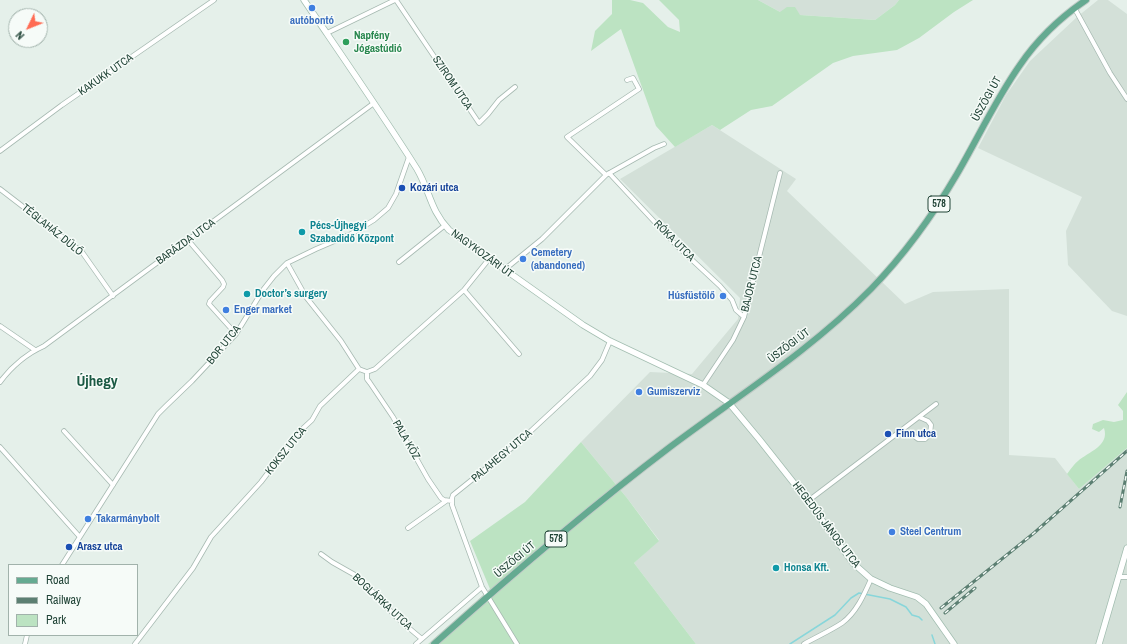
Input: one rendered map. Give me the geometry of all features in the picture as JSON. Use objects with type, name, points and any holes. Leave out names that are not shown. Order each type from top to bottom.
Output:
[{"type":"main road","name":"ÜSZÖGI ÚT","points":[[434,644],[488,596],[649,463],[819,336],[852,308],[884,276],[914,241],[957,175],[1011,78],[1021,63],[1051,29],[1086,0]]},
{"type":"street","name":"KAKUKK UTCA","points":[[0,151],[68,101],[214,0]]},
{"type":"street","name":"NAGYKOZÁRI ÚT","points":[[304,0],[409,157],[422,178],[437,215],[444,226],[583,325],[610,341],[702,385],[729,403]]},
{"type":"street","points":[[327,33],[396,0]]},
{"type":"street","name":"SZIROM UTCA","points":[[396,0],[479,123],[499,100],[515,87]]},
{"type":"street","points":[[1075,9],[1110,73],[1127,99]]},
{"type":"street","name":"RÓKA UTCA","points":[[627,80],[633,78],[638,89],[567,137],[607,174],[676,245],[720,286],[732,300],[736,310],[744,317]]},
{"type":"street","name":"BARÁZDA UTCA","points":[[0,382],[10,368],[35,350],[44,346],[113,296],[374,103]]},
{"type":"street","points":[[504,270],[542,239],[607,174],[664,144]]},
{"type":"street","name":"BOR UTCA","points":[[63,564],[158,414],[192,381],[236,334],[263,290],[274,276],[287,263],[351,234],[382,214],[393,201],[409,157]]},
{"type":"street","name":"BAJOR UTCA","points":[[702,385],[733,340],[744,317],[780,173]]},
{"type":"street","name":"TÉGLAHÁZ DŰLŐ","points":[[0,189],[71,242],[82,252],[113,296]]},
{"type":"street","points":[[399,262],[444,226]]},
{"type":"street","points":[[188,240],[222,280],[224,284],[220,291],[210,300],[209,304],[236,334]]},
{"type":"street","points":[[287,263],[306,297],[341,341],[359,369],[367,372],[375,369],[464,290],[489,259]]},
{"type":"street","points":[[464,290],[519,354]]},
{"type":"street","points":[[0,326],[35,350]]},
{"type":"street","name":"PALAHEGY UTCA","points":[[408,528],[449,501],[454,495],[519,442],[590,376],[602,360],[610,341]]},
{"type":"street","name":"KOKSZ UTCA","points":[[135,644],[193,568],[211,537],[261,482],[299,432],[312,420],[320,406],[359,369]]},
{"type":"street","name":"PALA KÖZ","points":[[367,372],[370,383],[393,417],[428,479],[441,498],[449,501]]},
{"type":"street","name":"HEGEDŰS JÁNOS UTCA","points":[[729,403],[808,501],[853,563],[871,579],[890,588],[917,596],[921,599],[954,644]]},
{"type":"street","points":[[808,501],[936,404]]},
{"type":"street","points":[[899,432],[910,433],[918,439],[925,439],[930,434],[931,425],[928,421],[919,417]]},
{"type":"street","points":[[64,431],[113,485]]},
{"type":"street","points":[[0,447],[79,536]]},
{"type":"street","points":[[449,501],[482,587],[518,644]]},
{"type":"street","points":[[1099,644],[1127,548]]},
{"type":"street","name":"BOGLÁRKA UTCA","points":[[321,554],[355,575],[397,618],[422,639]]},
{"type":"street","points":[[1118,577],[1127,577]]},
{"type":"street","points":[[804,644],[842,622],[852,612],[865,592],[871,579]]},
{"type":"street","points":[[416,644],[482,587]]},
{"type":"shaded area","points":[[758,0],[899,0],[895,5],[875,20],[800,15],[780,12]]},
{"type":"shaded area","points":[[1098,0],[1108,0],[1127,14],[1127,316],[1112,311],[1068,265],[1066,231],[1082,197],[978,148],[1006,95],[1030,61],[1077,17]]},
{"type":"shaded area","points":[[712,125],[796,179],[787,191],[905,304],[933,292],[1009,289],[1009,455],[1055,458],[1079,489],[1127,448],[1127,644],[696,644],[634,563],[659,540],[581,442],[650,372],[692,374],[738,319],[740,298],[620,179]]},
{"type":"green space","points":[[612,0],[630,0],[643,3],[668,27],[680,32],[679,20],[659,0],[758,0],[780,12],[787,7],[795,7],[800,15],[875,20],[895,5],[899,0],[973,0],[919,38],[897,50],[853,56],[833,63],[772,106],[751,110],[720,130],[712,125],[675,147],[656,126],[621,29],[591,51],[595,31],[612,14]]},
{"type":"green space","points":[[1127,392],[1127,448],[1079,489],[1067,474],[1077,462],[1097,448],[1104,439],[1104,428],[1099,432],[1092,429],[1093,424],[1103,420],[1114,422],[1123,420],[1123,411],[1118,405]]},
{"type":"green space","points":[[581,442],[627,498],[659,541],[634,563],[696,644],[428,644],[490,589],[470,541],[525,502]]},
{"type":"waterway","points":[[790,644],[835,615],[851,598],[859,593],[890,599],[906,607],[912,615],[919,617],[922,620]]},
{"type":"waterway","points":[[932,635],[935,644]]},
{"type":"railway","points":[[941,608],[1034,533],[1127,451]]},
{"type":"railway","points":[[1120,507],[1127,471]]},
{"type":"railway","points":[[945,613],[975,588]]},
{"type":"place","name":"autóbontó","points":[[312,8]]},
{"type":"place","name":"Napfény Jógastúdió","points":[[346,42]]},
{"type":"place","name":"Kozári utca","points":[[402,188]]},
{"type":"place","name":"Pécs-Újhegyi Szabadidő Központ","points":[[302,232]]},
{"type":"place","name":"Cemetery (abandoned)","points":[[523,259]]},
{"type":"place","name":"Doctor’s surgery","points":[[247,294]]},
{"type":"place","name":"Húsfüstölő","points":[[723,296]]},
{"type":"place","name":"Enger market","points":[[226,310]]},
{"type":"place","name":"Gumiszerviz","points":[[639,392]]},
{"type":"place","name":"Finn utca","points":[[888,434]]},
{"type":"place","name":"Takarmánybolt","points":[[88,519]]},
{"type":"place","name":"Steel Centrum","points":[[892,532]]},
{"type":"place","name":"Arasz utca","points":[[69,547]]},
{"type":"place","name":"Honsa Kft.","points":[[776,568]]},
{"type":"district","name":"Újhegy","points":[[97,382]]}]
